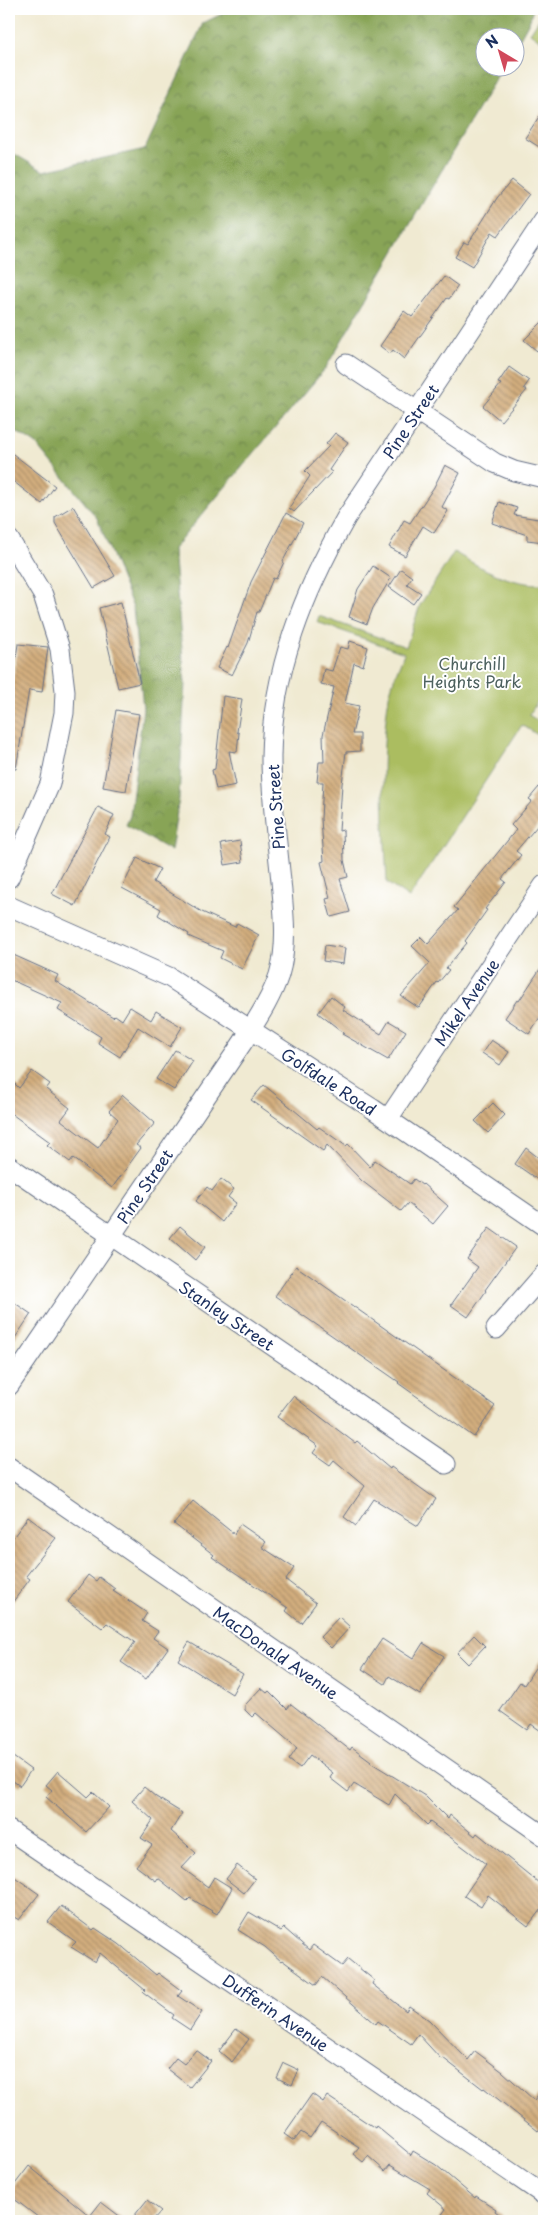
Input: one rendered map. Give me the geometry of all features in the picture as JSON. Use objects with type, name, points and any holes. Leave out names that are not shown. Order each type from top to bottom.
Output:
[{"type":"street","name":"Pine Street","points":[[9,1386],[251,1029],[268,1000],[278,975],[284,947],[284,916],[272,792],[271,757],[275,708],[290,640],[305,598],[323,558],[346,518],[544,220]]},
{"type":"street","points":[[346,364],[495,462],[514,471],[544,478]]},
{"type":"street","points":[[9,539],[43,595],[60,649],[65,691],[64,713],[50,784],[9,878]]},
{"type":"street","name":"Mikel Avenue","points":[[388,1119],[544,885]]},
{"type":"street","name":"Golfdale Road","points":[[9,906],[169,977],[388,1119],[544,1226]]},
{"type":"street","name":"Stanley Street","points":[[9,1166],[446,1464]]},
{"type":"street","points":[[496,1329],[544,1274]]},
{"type":"street","name":"MacDonald Avenue","points":[[9,1467],[544,1836]]},
{"type":"street","name":"Dufferin Avenue","points":[[9,1830],[544,2195]]},
{"type":"green space","points":[[232,9],[533,9],[526,28],[476,28],[476,78],[496,78],[325,369],[173,549],[185,683],[179,799],[171,851],[126,825],[130,816],[143,708],[133,608],[97,518],[37,445],[9,427],[9,151],[44,171],[145,149],[203,23]]},
{"type":"green space","points":[[544,12],[544,43],[530,33]]},
{"type":"green space","name":"Churchill Heights Park","points":[[454,552],[486,570],[508,579],[532,584],[544,584],[544,692],[529,715],[544,725],[544,739],[522,725],[409,898],[387,883],[383,790],[384,743],[389,696],[404,653],[317,622],[319,616],[406,647],[420,605]]},
{"type":"building","points":[[544,109],[544,150],[525,138]]},
{"type":"building","points":[[512,180],[529,194],[498,236],[492,232],[472,267],[455,257],[464,242],[468,244],[497,198]]},
{"type":"building","points":[[444,276],[458,286],[449,299],[447,298],[404,359],[393,350],[390,354],[380,346],[404,311],[412,317]]},
{"type":"building","points":[[544,320],[544,344],[537,351],[524,340]]},
{"type":"building","points":[[509,367],[529,381],[524,388],[527,390],[501,421],[483,406],[501,384],[498,383]]},
{"type":"building","points":[[335,433],[348,442],[329,470],[332,472],[294,512],[289,508],[310,476],[305,471],[329,446],[326,444]]},
{"type":"building","points":[[9,451],[55,486],[42,504],[9,478]]},
{"type":"building","points":[[445,465],[460,473],[442,507],[448,511],[434,533],[423,526],[405,556],[389,547],[404,520],[410,523],[434,487]]},
{"type":"building","points":[[499,502],[517,508],[514,515],[544,520],[544,542],[527,540],[527,535],[492,523]]},
{"type":"building","points":[[73,506],[115,576],[94,588],[55,523],[55,517]]},
{"type":"building","points":[[286,513],[303,523],[283,561],[276,579],[273,578],[259,612],[257,612],[248,643],[232,675],[217,668],[228,648],[251,582]]},
{"type":"building","points":[[373,566],[391,578],[373,608],[367,624],[349,617],[358,589]]},
{"type":"building","points":[[401,569],[412,577],[407,584],[421,593],[413,604],[389,587]]},
{"type":"building","points":[[121,602],[140,683],[118,688],[99,608]]},
{"type":"building","points":[[350,641],[368,647],[363,666],[354,663],[345,703],[359,706],[352,734],[360,734],[360,751],[346,752],[339,831],[343,830],[344,860],[348,877],[340,879],[350,912],[331,917],[326,899],[330,898],[321,862],[324,861],[321,819],[323,782],[317,782],[319,762],[324,762],[323,735],[334,687],[321,684],[324,669],[332,671],[340,647],[348,649]]},
{"type":"building","points":[[18,644],[48,647],[42,692],[29,690],[16,769],[9,769],[9,692],[11,692]]},
{"type":"building","points":[[223,696],[242,699],[237,732],[239,733],[237,752],[229,751],[236,785],[216,789],[212,770],[215,769]]},
{"type":"building","points":[[116,710],[139,714],[126,791],[103,787]]},
{"type":"building","points":[[544,781],[544,818],[516,851],[521,855],[502,879],[506,882],[485,909],[487,910],[465,941],[467,943],[446,968],[449,970],[437,982],[419,1008],[401,996],[430,963],[412,946],[421,937],[428,944],[458,910],[454,907],[516,830],[511,825],[532,801],[529,799]]},
{"type":"building","points":[[98,807],[114,815],[105,834],[110,837],[75,906],[52,894]]},
{"type":"building","points":[[240,841],[243,862],[225,865],[221,844]]},
{"type":"building","points":[[137,858],[160,869],[153,882],[202,912],[235,927],[237,923],[259,935],[242,969],[220,958],[223,951],[188,936],[189,934],[158,915],[161,909],[122,888]]},
{"type":"building","points":[[325,945],[345,948],[343,964],[323,961]]},
{"type":"building","points":[[9,953],[58,975],[55,981],[113,1017],[115,1015],[122,1020],[130,1007],[151,1020],[156,1011],[182,1027],[170,1047],[138,1027],[120,1057],[98,1043],[101,1037],[58,1010],[62,1003],[9,979]]},
{"type":"building","points":[[544,963],[544,1011],[529,1034],[505,1018],[517,1000],[519,1001]]},
{"type":"building","points":[[331,996],[345,1007],[343,1010],[381,1034],[389,1021],[406,1031],[388,1060],[342,1034],[344,1033],[318,1013]]},
{"type":"building","points":[[491,1040],[509,1052],[500,1065],[482,1053]]},
{"type":"building","points":[[175,1050],[193,1061],[174,1090],[156,1079]]},
{"type":"building","points":[[32,1071],[50,1084],[46,1089],[70,1108],[61,1120],[98,1148],[118,1119],[109,1111],[123,1095],[155,1123],[136,1145],[141,1148],[112,1188],[73,1158],[70,1162],[47,1145],[50,1142],[9,1112],[9,1078],[19,1088]]},
{"type":"building","points":[[264,1085],[317,1129],[319,1127],[346,1146],[348,1144],[370,1167],[375,1160],[410,1184],[414,1179],[423,1184],[448,1206],[433,1224],[408,1203],[401,1211],[362,1181],[327,1145],[323,1151],[251,1100]]},
{"type":"building","points":[[493,1103],[505,1115],[488,1133],[475,1121]]},
{"type":"building","points":[[526,1148],[544,1162],[544,1184],[515,1164]]},
{"type":"building","points":[[221,1179],[234,1189],[228,1197],[236,1203],[222,1222],[196,1201],[207,1187],[212,1191]]},
{"type":"building","points":[[180,1226],[205,1247],[195,1260],[170,1238]]},
{"type":"building","points":[[489,1228],[516,1247],[468,1317],[451,1305],[478,1267],[467,1259]]},
{"type":"building","points":[[296,1266],[495,1406],[474,1437],[399,1382],[275,1296]]},
{"type":"building","points":[[9,1299],[31,1314],[9,1347]]},
{"type":"building","points":[[293,1396],[355,1443],[357,1441],[390,1469],[391,1467],[436,1499],[418,1526],[374,1499],[356,1526],[344,1517],[365,1486],[334,1460],[330,1465],[313,1453],[318,1446],[277,1417]]},
{"type":"building","points":[[193,1501],[234,1534],[240,1524],[266,1542],[262,1547],[294,1568],[286,1580],[316,1603],[301,1623],[286,1611],[288,1608],[212,1557],[214,1555],[174,1524]]},
{"type":"building","points":[[28,1517],[56,1538],[26,1576],[30,1579],[9,1607],[9,1543]]},
{"type":"building","points":[[88,1575],[96,1581],[99,1577],[115,1589],[113,1590],[147,1613],[142,1621],[158,1631],[153,1638],[168,1648],[146,1679],[121,1662],[135,1642],[107,1623],[102,1628],[68,1602]]},
{"type":"building","points":[[339,1617],[350,1627],[331,1648],[320,1637]]},
{"type":"building","points":[[474,1635],[485,1646],[468,1664],[457,1653]]},
{"type":"building","points":[[382,1639],[413,1659],[423,1643],[444,1656],[420,1695],[389,1676],[385,1684],[362,1669]]},
{"type":"building","points":[[189,1642],[243,1674],[232,1694],[178,1660]]},
{"type":"building","points":[[544,1654],[544,1733],[531,1724],[527,1730],[500,1711],[520,1682],[524,1685]]},
{"type":"building","points":[[261,1688],[267,1693],[269,1691],[287,1709],[291,1704],[350,1750],[352,1747],[370,1762],[425,1796],[448,1819],[450,1815],[475,1836],[477,1833],[544,1887],[544,1905],[528,1926],[488,1895],[481,1907],[464,1896],[486,1864],[430,1822],[427,1825],[395,1794],[389,1805],[354,1784],[348,1792],[330,1778],[333,1773],[310,1755],[300,1768],[289,1760],[297,1748],[256,1713],[252,1717],[245,1710],[245,1705]]},
{"type":"building","points":[[9,1754],[31,1770],[20,1786],[9,1778]]},
{"type":"building","points":[[58,1771],[88,1797],[93,1792],[109,1807],[86,1832],[46,1797],[52,1790],[46,1785]]},
{"type":"building","points":[[144,1787],[182,1813],[171,1831],[196,1853],[182,1868],[208,1887],[214,1877],[232,1888],[217,1914],[190,1898],[187,1901],[158,1878],[156,1881],[136,1866],[152,1845],[141,1838],[153,1820],[132,1801]]},
{"type":"building","points":[[237,1865],[255,1879],[244,1893],[226,1879]]},
{"type":"building","points":[[9,1873],[39,1894],[19,1920],[9,1914]]},
{"type":"building","points":[[61,1906],[93,1930],[95,1928],[119,1944],[156,1975],[158,1973],[182,1991],[178,1996],[202,2012],[190,2030],[172,2018],[174,2015],[143,1992],[145,1990],[100,1953],[95,1962],[71,1947],[76,1942],[48,1922]]},
{"type":"building","points":[[249,1912],[281,1931],[284,1928],[309,1950],[313,1945],[342,1966],[348,1959],[374,1980],[372,1984],[406,2011],[409,2006],[429,2020],[468,2060],[475,2051],[503,2072],[534,2100],[544,2087],[544,2124],[538,2131],[484,2088],[443,2058],[441,2059],[418,2034],[411,2044],[378,2021],[376,2024],[322,1977],[316,1985],[281,1961],[265,1947],[238,1930]]},
{"type":"building","points":[[236,2029],[249,2039],[232,2062],[219,2051]]},
{"type":"building","points":[[196,2050],[211,2061],[190,2087],[167,2069],[176,2058],[184,2064]]},
{"type":"building","points":[[284,2063],[299,2070],[292,2085],[277,2078]]},
{"type":"building","points":[[312,2094],[323,2102],[327,2096],[375,2128],[376,2126],[411,2155],[413,2151],[436,2165],[475,2198],[476,2196],[496,2209],[495,2211],[508,2221],[469,2221],[461,2216],[457,2221],[437,2221],[446,2209],[427,2193],[430,2189],[390,2165],[385,2171],[368,2156],[363,2162],[353,2154],[359,2147],[321,2122],[310,2138],[301,2132],[294,2141],[284,2134]]},
{"type":"building","points":[[29,2166],[90,2216],[101,2202],[126,2221],[43,2221],[9,2195],[9,2192]]},
{"type":"building","points":[[147,2200],[161,2211],[152,2221],[130,2221]]}]
